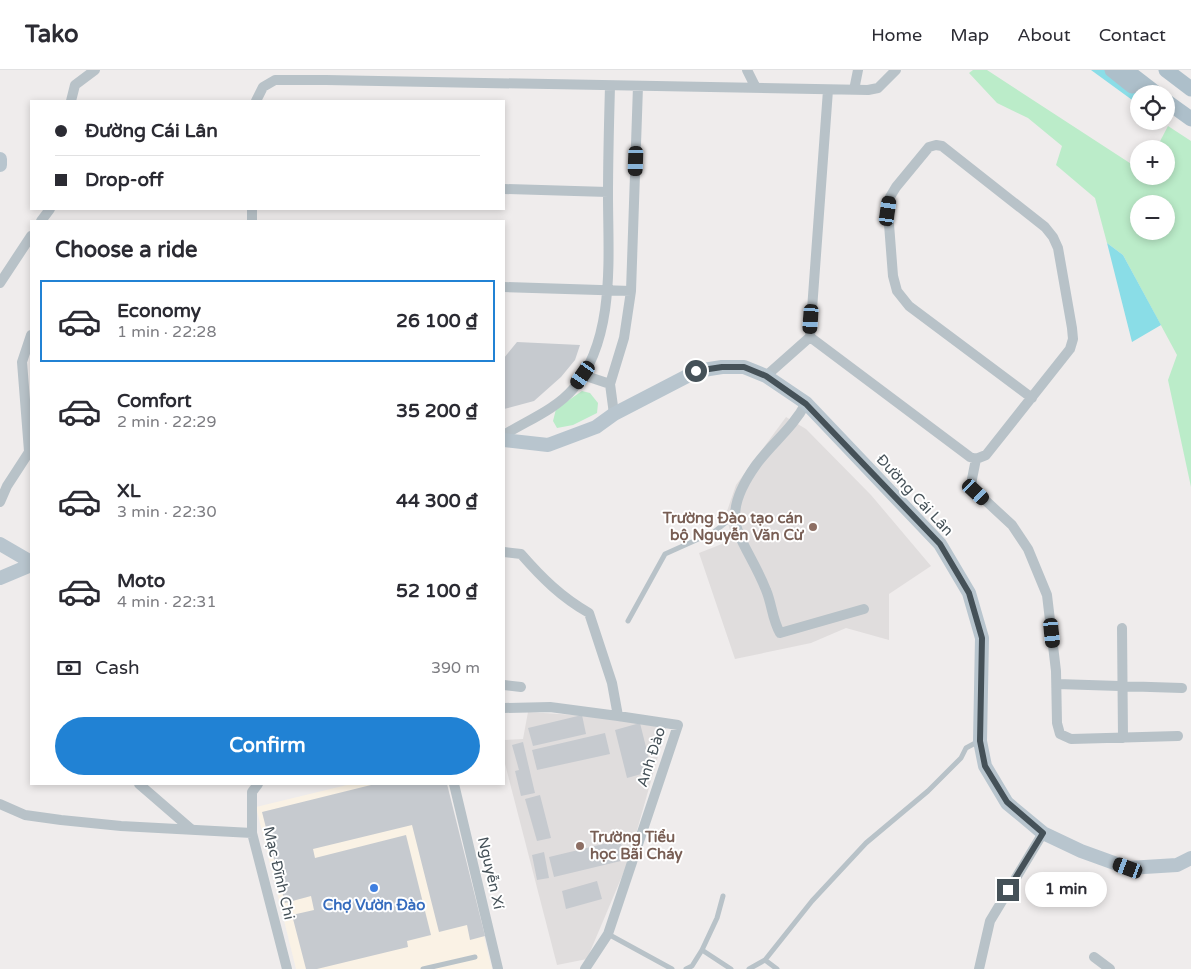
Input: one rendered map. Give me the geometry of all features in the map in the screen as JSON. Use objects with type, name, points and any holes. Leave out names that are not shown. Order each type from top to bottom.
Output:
[{"type":"main road","points":[[1112,70],[1131,85]]},
{"type":"main road","points":[[1126,70],[1145,85]]},
{"type":"main road","points":[[1166,70],[1191,89]]},
{"type":"main road","points":[[1180,70],[1191,78]]},
{"type":"main road","points":[[1178,116],[1191,130]]},
{"type":"main road","points":[[0,159],[0,165]]},
{"type":"main road","name":"Đường Cái Lân","points":[[505,440],[548,445],[596,427],[614,414],[696,371],[722,367],[744,367],[766,376],[806,404],[940,544],[969,593],[982,638],[980,741],[985,766],[1007,802],[1043,833],[1081,851],[1128,868],[1177,865],[1191,858]]},
{"type":"main road","points":[[0,544],[30,562]]},
{"type":"main road","points":[[0,578],[30,563]]},
{"type":"street","points":[[71,100],[75,85],[95,70]]},
{"type":"street","points":[[747,70],[756,88]]},
{"type":"street","points":[[854,90],[858,70]]},
{"type":"street","points":[[256,100],[263,87],[275,80],[326,75],[610,86],[854,90],[878,88],[896,70]]},
{"type":"street","points":[[505,434],[560,402],[583,375],[598,344],[608,290],[610,86]]},
{"type":"street","points":[[614,414],[610,384],[624,338],[631,291],[638,86]]},
{"type":"street","points":[[766,376],[810,337],[828,90]]},
{"type":"street","points":[[810,337],[962,451],[976,458],[986,455],[1032,398],[1070,350],[1073,338],[1058,248],[1053,237],[1045,227],[942,146],[929,147],[890,197],[888,211],[893,276],[897,291],[909,306],[1032,398]]},
{"type":"street","points":[[505,189],[608,192]]},
{"type":"street","points":[[0,282],[30,237]]},
{"type":"street","points":[[505,287],[631,291]]},
{"type":"street","points":[[0,502],[7,486],[30,450],[22,362],[30,338]]},
{"type":"street","points":[[583,375],[610,384]]},
{"type":"street","points":[[806,404],[798,418],[757,464],[740,489],[734,516],[740,541],[767,591],[775,624],[780,633],[864,609]]},
{"type":"street","points":[[976,458],[972,488],[1012,525],[1028,549],[1047,595],[1057,684],[1057,723],[1060,734],[1071,739],[1178,736]]},
{"type":"street","points":[[505,552],[522,554],[544,580],[568,601],[588,613],[612,683],[618,716],[550,707],[505,708]]},
{"type":"street","points":[[1122,628],[1123,738]]},
{"type":"street","points":[[1057,684],[1182,688]]},
{"type":"street","points":[[505,685],[521,687]]},
{"type":"street","name":"Anh Đào","points":[[585,969],[608,934],[678,725],[618,716]]},
{"type":"street","points":[[140,785],[191,829]]},
{"type":"street","name":"Mạc Đĩnh Chi","points":[[257,785],[252,792],[252,833],[287,969]]},
{"type":"street","name":"Nguyễn Xí","points":[[454,785],[498,969]]},
{"type":"street","points":[[0,804],[25,815],[60,820],[121,826],[252,833]]},
{"type":"street","points":[[979,969],[990,921],[1043,833]]},
{"type":"street","points":[[1094,957],[1110,969]]},
{"type":"lane","points":[[628,621],[665,554],[714,532],[734,516]]},
{"type":"lane","points":[[749,969],[765,960],[812,901],[866,843],[928,791],[960,758],[966,748],[980,741]]},
{"type":"lane","points":[[686,969],[692,966],[702,950],[717,918],[723,896]]},
{"type":"lane","points":[[608,934],[672,969]]},
{"type":"lane","points":[[702,950],[731,969]]},
{"type":"lane","points":[[423,969],[475,957]]},
{"type":"lane","points":[[765,960],[777,969]]},
{"type":"shaded area","name":"Trường Đào tạo cán bộ Nguyễn Văn Cừ","points":[[786,417],[806,429],[871,495],[931,566],[889,594],[889,640],[846,628],[811,643],[735,659],[699,553],[732,540],[726,514],[736,485]]},
{"type":"shaded area","name":"Trường Tiểu học Bãi Cháy","points":[[528,712],[592,716],[666,728],[628,862],[587,959],[557,965],[505,764],[505,740],[523,739]]},
{"type":"shaded area","name":"Chợ Vườn Đào","points":[[347,785],[446,785],[492,969],[296,969],[256,807]]},
{"type":"green space","points":[[973,70],[987,70],[1130,163],[1130,185],[1175,185],[1175,140],[1161,140],[1166,130],[1174,130],[1191,141],[1191,487],[1168,380],[1177,355],[1123,255],[1107,243],[1095,198],[1056,165],[1062,146],[1028,118],[997,103],[969,73]]},
{"type":"green space","points":[[582,391],[590,393],[598,403],[597,413],[573,425],[557,428],[553,421],[556,409]]},
{"type":"water","points":[[1091,70],[1108,70],[1130,87],[1130,98]]},
{"type":"water","points":[[1107,243],[1123,255],[1161,325],[1132,342]]},
{"type":"building","points":[[517,342],[580,345],[575,360],[561,377],[534,401],[505,409],[505,357]]},
{"type":"building","points":[[582,715],[586,734],[533,746],[528,728]]},
{"type":"building","points":[[640,723],[652,771],[627,778],[615,730]]},
{"type":"building","points":[[605,733],[610,754],[537,770],[532,750]]},
{"type":"building","points":[[523,742],[535,793],[521,796],[515,771],[519,770],[512,745]]},
{"type":"building","name":"Chợ Vườn Đào","points":[[371,785],[447,785],[485,936],[470,940],[467,925],[439,932],[412,825],[313,849],[315,858],[406,835],[431,935],[407,941],[408,947],[317,969],[306,969],[292,915],[314,910],[311,896],[285,903],[262,812]]},
{"type":"building","points":[[540,795],[551,838],[537,841],[525,799]]},
{"type":"building","points":[[620,840],[625,860],[554,877],[549,857]]},
{"type":"building","points":[[544,852],[549,878],[537,880],[532,855]]},
{"type":"building","points":[[597,881],[602,899],[566,909],[562,891]]},
{"type":"place","name":"Trường Đào tạo cán bộ Nguyễn Văn Cừ","points":[[813,527]]},
{"type":"place","name":"Trường Tiểu học Bãi Cháy","points":[[580,846]]},
{"type":"place","name":"Chợ Vườn Đào","points":[[374,888]]},
{"type":"route","points":[[696,371],[722,367],[744,367],[766,376],[806,404],[940,544],[969,593],[982,638],[980,741],[985,766],[1007,802],[1043,833],[1008,890]]}]
